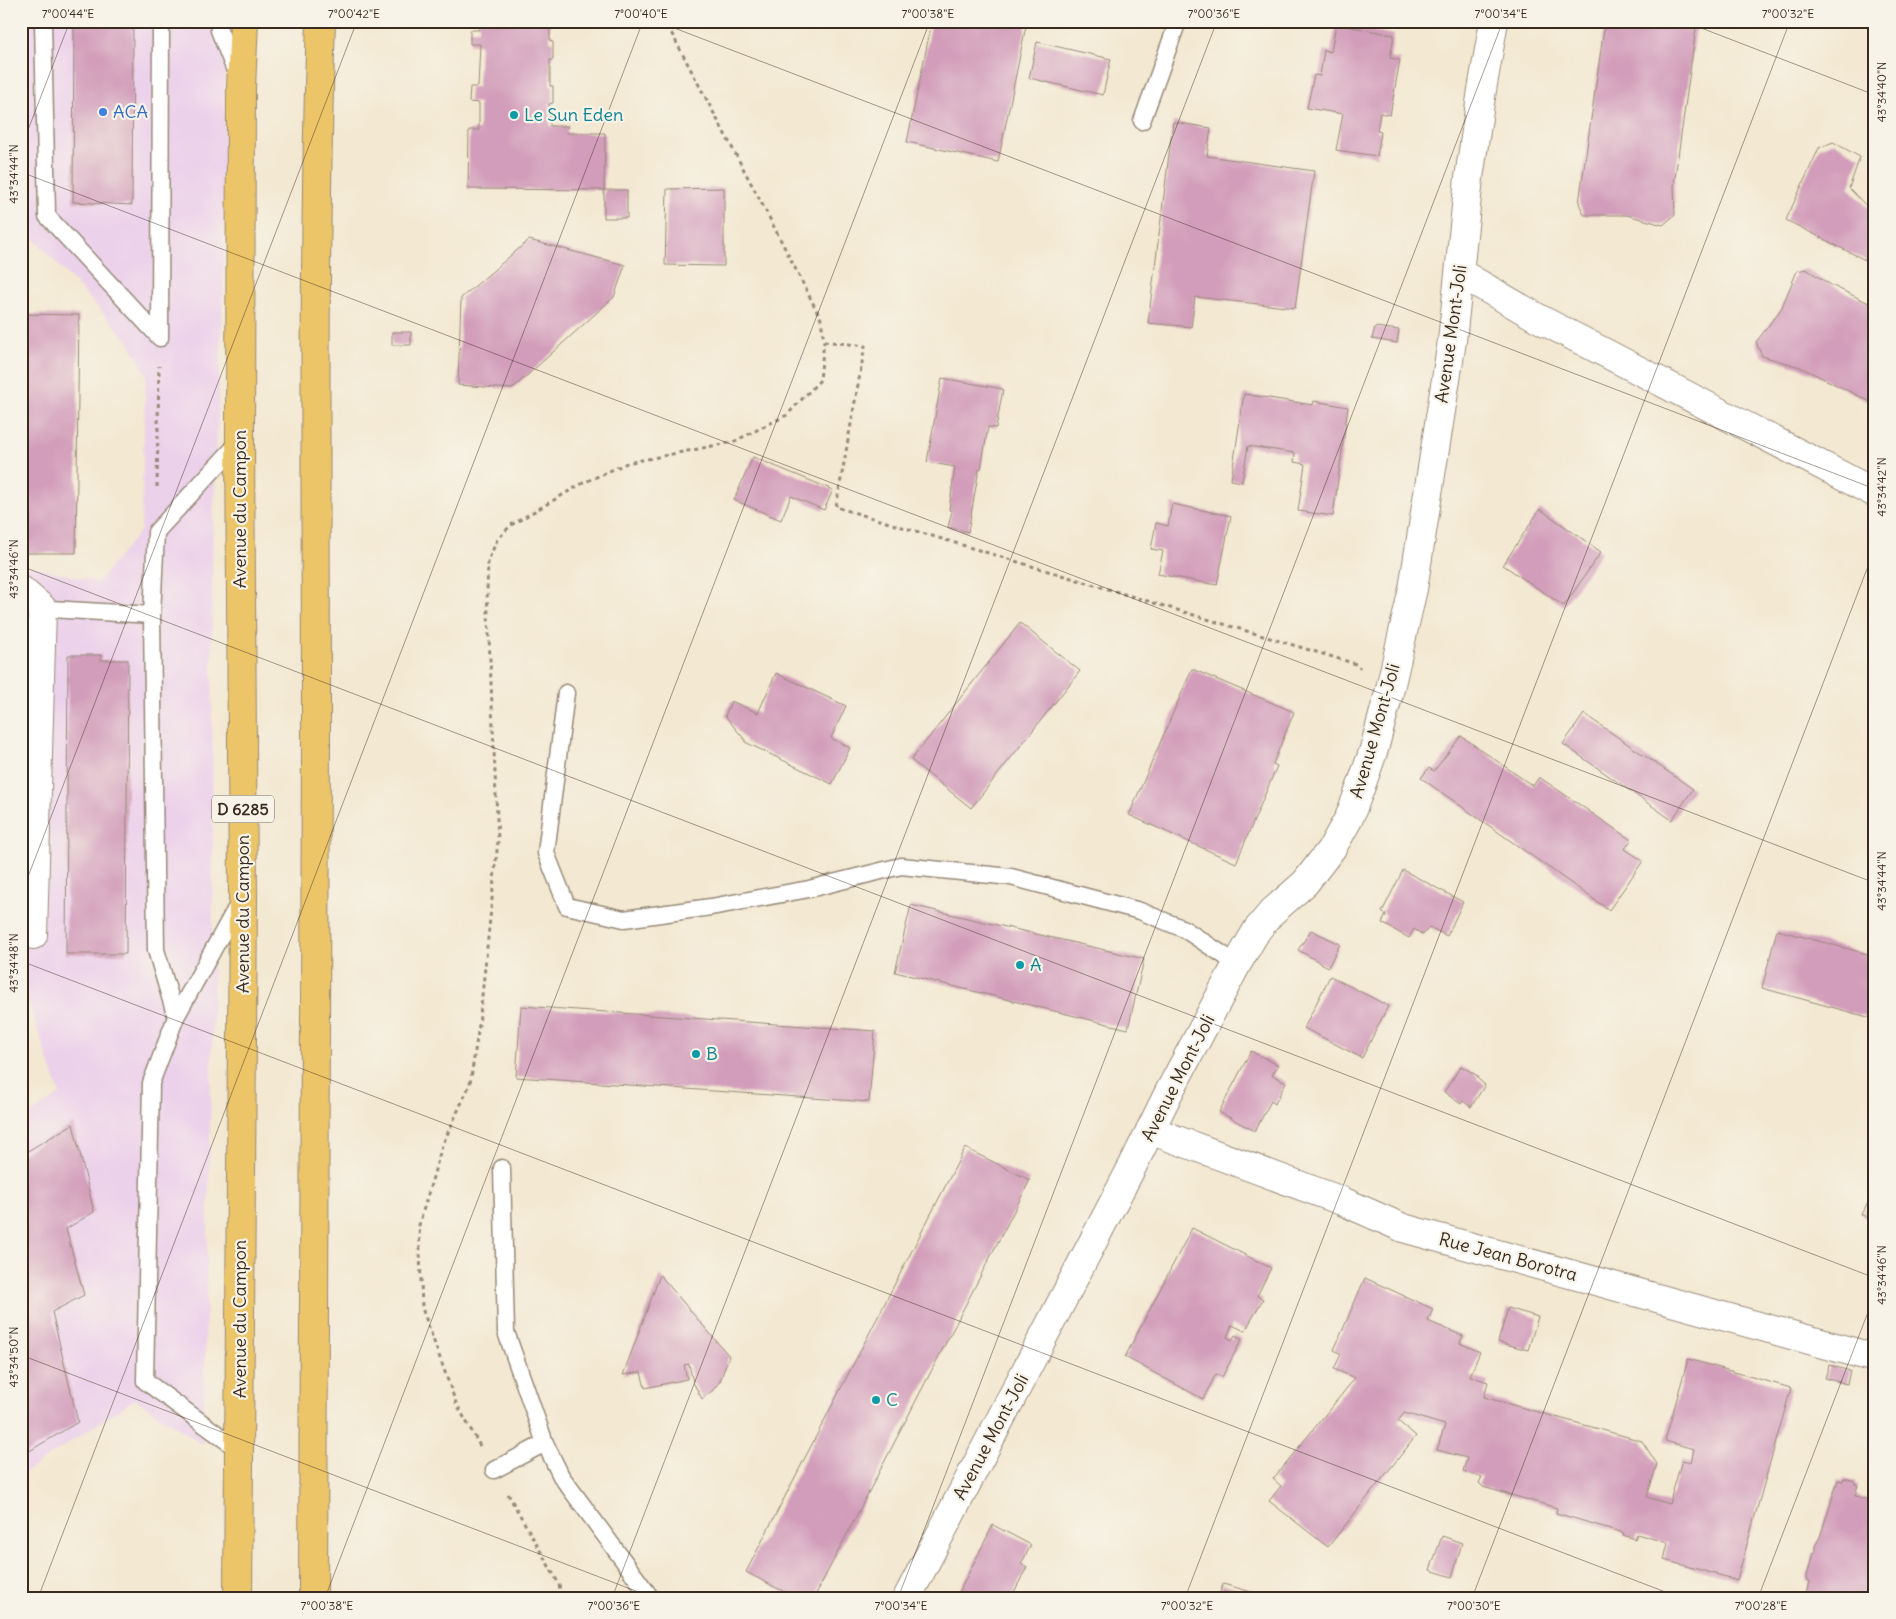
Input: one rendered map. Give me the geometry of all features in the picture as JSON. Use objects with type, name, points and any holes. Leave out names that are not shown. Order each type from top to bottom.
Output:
[{"type":"main road","name":"Avenue du Campon","points":[[238,1598],[243,895],[240,441],[241,88],[244,21]]},
{"type":"main road","points":[[313,1598],[316,1027],[316,389],[321,21]]},
{"type":"street","name":"Avenue Mont-Joli","points":[[907,1598],[1237,964],[1257,930],[1272,912],[1319,867],[1349,818],[1360,789],[1374,749],[1389,693],[1413,589],[1452,341],[1469,178],[1494,21]]},
{"type":"street","points":[[1460,273],[1538,318],[1875,493]]},
{"type":"street","points":[[21,590],[31,608],[33,935]]},
{"type":"street","name":"Rue Jean Borotra","points":[[1150,1130],[1342,1201],[1403,1228],[1875,1358]]},
{"type":"lane","points":[[43,21],[48,216],[160,338]]},
{"type":"lane","points":[[160,338],[161,21]]},
{"type":"lane","points":[[218,21],[241,88]]},
{"type":"lane","points":[[1142,121],[1178,21]]},
{"type":"lane","points":[[176,1017],[156,950],[152,615],[156,532],[240,441]]},
{"type":"lane","points":[[31,608],[152,615]]},
{"type":"lane","points":[[566,693],[546,853],[568,906],[624,918],[711,907],[792,892],[901,866],[1011,877],[1140,911],[1184,929],[1237,964]]},
{"type":"lane","points":[[239,1450],[145,1381],[151,1083],[176,1017],[243,895]]},
{"type":"lane","points":[[502,1168],[506,1332],[545,1443],[561,1476],[651,1598]]},
{"type":"lane","points":[[494,1470],[545,1443]]},
{"type":"path","points":[[156,532],[160,338]]},
{"type":"path","points":[[824,341],[865,346],[836,507],[1356,664],[1389,693]]},
{"type":"shaded area","points":[[21,21],[225,21],[224,270],[212,552],[213,1002],[203,1445],[135,1399],[21,1475],[21,1121],[60,1094],[21,981],[21,583],[29,566],[98,582],[141,530],[146,373],[127,339],[21,225]]},
{"type":"building","name":"ACA","points":[[74,21],[133,21],[132,205],[73,202]]},
{"type":"building","name":"Le Sun Eden","points":[[479,21],[550,21],[550,41],[553,42],[553,60],[550,60],[550,86],[553,86],[553,103],[549,104],[550,126],[568,126],[567,133],[605,133],[604,190],[468,189],[469,130],[479,130],[479,103],[469,102],[470,87],[478,87],[480,44],[470,44],[470,30],[479,30]]},
{"type":"building","points":[[932,21],[1027,21],[998,162],[907,142]]},
{"type":"building","points":[[1605,21],[1697,21],[1674,185],[1675,215],[1663,225],[1627,215],[1584,215],[1579,203]]},
{"type":"building","points":[[1336,24],[1394,35],[1390,58],[1400,60],[1390,115],[1380,113],[1377,131],[1381,132],[1377,156],[1336,150],[1343,114],[1307,108],[1314,75],[1320,76],[1324,50],[1331,52]]},
{"type":"building","points":[[1037,42],[1111,59],[1103,95],[1029,78]]},
{"type":"building","points":[[1173,122],[1211,128],[1207,156],[1314,171],[1295,308],[1195,297],[1191,327],[1148,323]]},
{"type":"building","points":[[1833,142],[1860,157],[1849,188],[1875,215],[1875,265],[1786,220],[1819,148]]},
{"type":"building","points":[[724,188],[724,266],[665,265],[667,189]]},
{"type":"building","points":[[604,190],[627,190],[627,218],[604,218]]},
{"type":"building","points":[[529,240],[625,265],[614,297],[512,389],[458,385],[461,298]]},
{"type":"building","points":[[1806,269],[1831,285],[1875,306],[1875,404],[1800,367],[1762,356],[1756,342],[1781,309],[1797,271]]},
{"type":"building","points":[[21,314],[79,315],[76,553],[21,553]]},
{"type":"building","points":[[1375,327],[1399,330],[1397,343],[1372,339]]},
{"type":"building","points":[[392,332],[411,332],[411,345],[392,345]]},
{"type":"building","points":[[942,378],[1003,389],[996,428],[988,427],[968,532],[948,527],[952,511],[949,510],[955,467],[927,462]]},
{"type":"building","points":[[1244,394],[1313,405],[1314,401],[1348,407],[1333,516],[1298,511],[1305,464],[1294,462],[1295,453],[1248,446],[1242,482],[1231,480]]},
{"type":"building","points":[[753,457],[833,490],[824,510],[791,496],[781,520],[734,500]]},
{"type":"building","points":[[1172,504],[1231,516],[1217,585],[1158,574],[1163,551],[1151,549],[1156,523],[1168,526]]},
{"type":"building","points":[[1540,509],[1601,552],[1564,606],[1503,565]]},
{"type":"building","points":[[1020,623],[1080,671],[971,808],[911,760]]},
{"type":"building","points":[[68,655],[101,655],[101,660],[128,660],[126,954],[66,954]]},
{"type":"building","points":[[1192,669],[1294,712],[1273,764],[1277,766],[1236,863],[1129,815]]},
{"type":"building","points":[[776,673],[846,706],[831,738],[850,748],[832,784],[745,742],[725,716],[731,701],[758,713]]},
{"type":"building","points":[[1584,714],[1693,789],[1672,820],[1563,744]]},
{"type":"building","points":[[1461,736],[1533,786],[1539,777],[1631,840],[1625,849],[1643,861],[1609,910],[1421,778],[1429,768],[1434,771]]},
{"type":"building","points":[[1403,870],[1463,902],[1447,936],[1429,927],[1423,935],[1414,929],[1409,938],[1382,923],[1386,915],[1382,912]]},
{"type":"building","name":"A","points":[[911,905],[1144,959],[1128,1029],[895,972]]},
{"type":"building","points":[[1311,930],[1340,944],[1328,967],[1298,950]]},
{"type":"building","points":[[1777,930],[1875,956],[1875,1019],[1762,988]]},
{"type":"building","points":[[1330,976],[1388,1006],[1362,1058],[1304,1028]]},
{"type":"building","name":"B","points":[[521,1006],[875,1031],[869,1102],[516,1077]]},
{"type":"building","points":[[1251,1051],[1278,1065],[1272,1075],[1286,1082],[1275,1104],[1271,1101],[1255,1131],[1219,1112]]},
{"type":"building","points":[[1461,1066],[1478,1076],[1477,1078],[1485,1085],[1471,1107],[1463,1101],[1461,1104],[1444,1092]]},
{"type":"building","points":[[73,1124],[94,1212],[66,1229],[84,1295],[52,1312],[78,1422],[21,1456],[21,1155]]},
{"type":"building","name":"C","points":[[965,1148],[1030,1180],[814,1598],[796,1598],[746,1572]]},
{"type":"building","points":[[1875,1192],[1875,1223],[1861,1214]]},
{"type":"building","points":[[1192,1228],[1271,1268],[1257,1296],[1263,1299],[1245,1331],[1232,1325],[1227,1337],[1232,1340],[1235,1335],[1242,1339],[1222,1377],[1216,1374],[1203,1399],[1125,1357]]},
{"type":"building","points":[[660,1275],[729,1356],[720,1381],[702,1399],[693,1382],[689,1364],[684,1365],[687,1379],[645,1388],[641,1372],[623,1375]]},
{"type":"building","points":[[1365,1278],[1433,1309],[1428,1321],[1463,1336],[1460,1343],[1480,1352],[1470,1376],[1488,1382],[1484,1397],[1642,1441],[1657,1464],[1647,1497],[1669,1504],[1682,1460],[1691,1462],[1694,1449],[1665,1441],[1688,1359],[1791,1388],[1737,1580],[1664,1560],[1668,1543],[1637,1534],[1635,1539],[1623,1535],[1624,1533],[1556,1513],[1557,1508],[1483,1487],[1479,1483],[1482,1477],[1463,1471],[1467,1458],[1437,1450],[1445,1425],[1404,1413],[1398,1421],[1416,1436],[1328,1547],[1269,1501],[1281,1486],[1273,1479],[1355,1378],[1334,1369],[1341,1354],[1334,1350]]},
{"type":"building","points":[[1508,1308],[1538,1317],[1528,1350],[1498,1342]]},
{"type":"building","points":[[1829,1365],[1850,1371],[1847,1384],[1825,1378]]},
{"type":"building","points":[[1844,1478],[1855,1481],[1855,1484],[1858,1485],[1855,1496],[1875,1501],[1875,1598],[1805,1598],[1809,1581],[1806,1580],[1813,1553],[1815,1553],[1815,1546],[1820,1537],[1838,1480],[1843,1481]]},
{"type":"building","points":[[993,1525],[1031,1545],[1021,1564],[1027,1567],[1011,1598],[956,1598]]},
{"type":"building","points":[[1442,1536],[1462,1543],[1452,1577],[1430,1570]]},
{"type":"building","points":[[1223,1584],[1270,1597],[1270,1598],[1218,1598]]},
{"type":"place","name":"ACA","points":[[103,112]]},
{"type":"place","name":"Le Sun Eden","points":[[514,115]]},
{"type":"place","name":"A","points":[[1020,965]]},
{"type":"place","name":"B","points":[[696,1054]]},
{"type":"place","name":"C","points":[[876,1400]]}]
